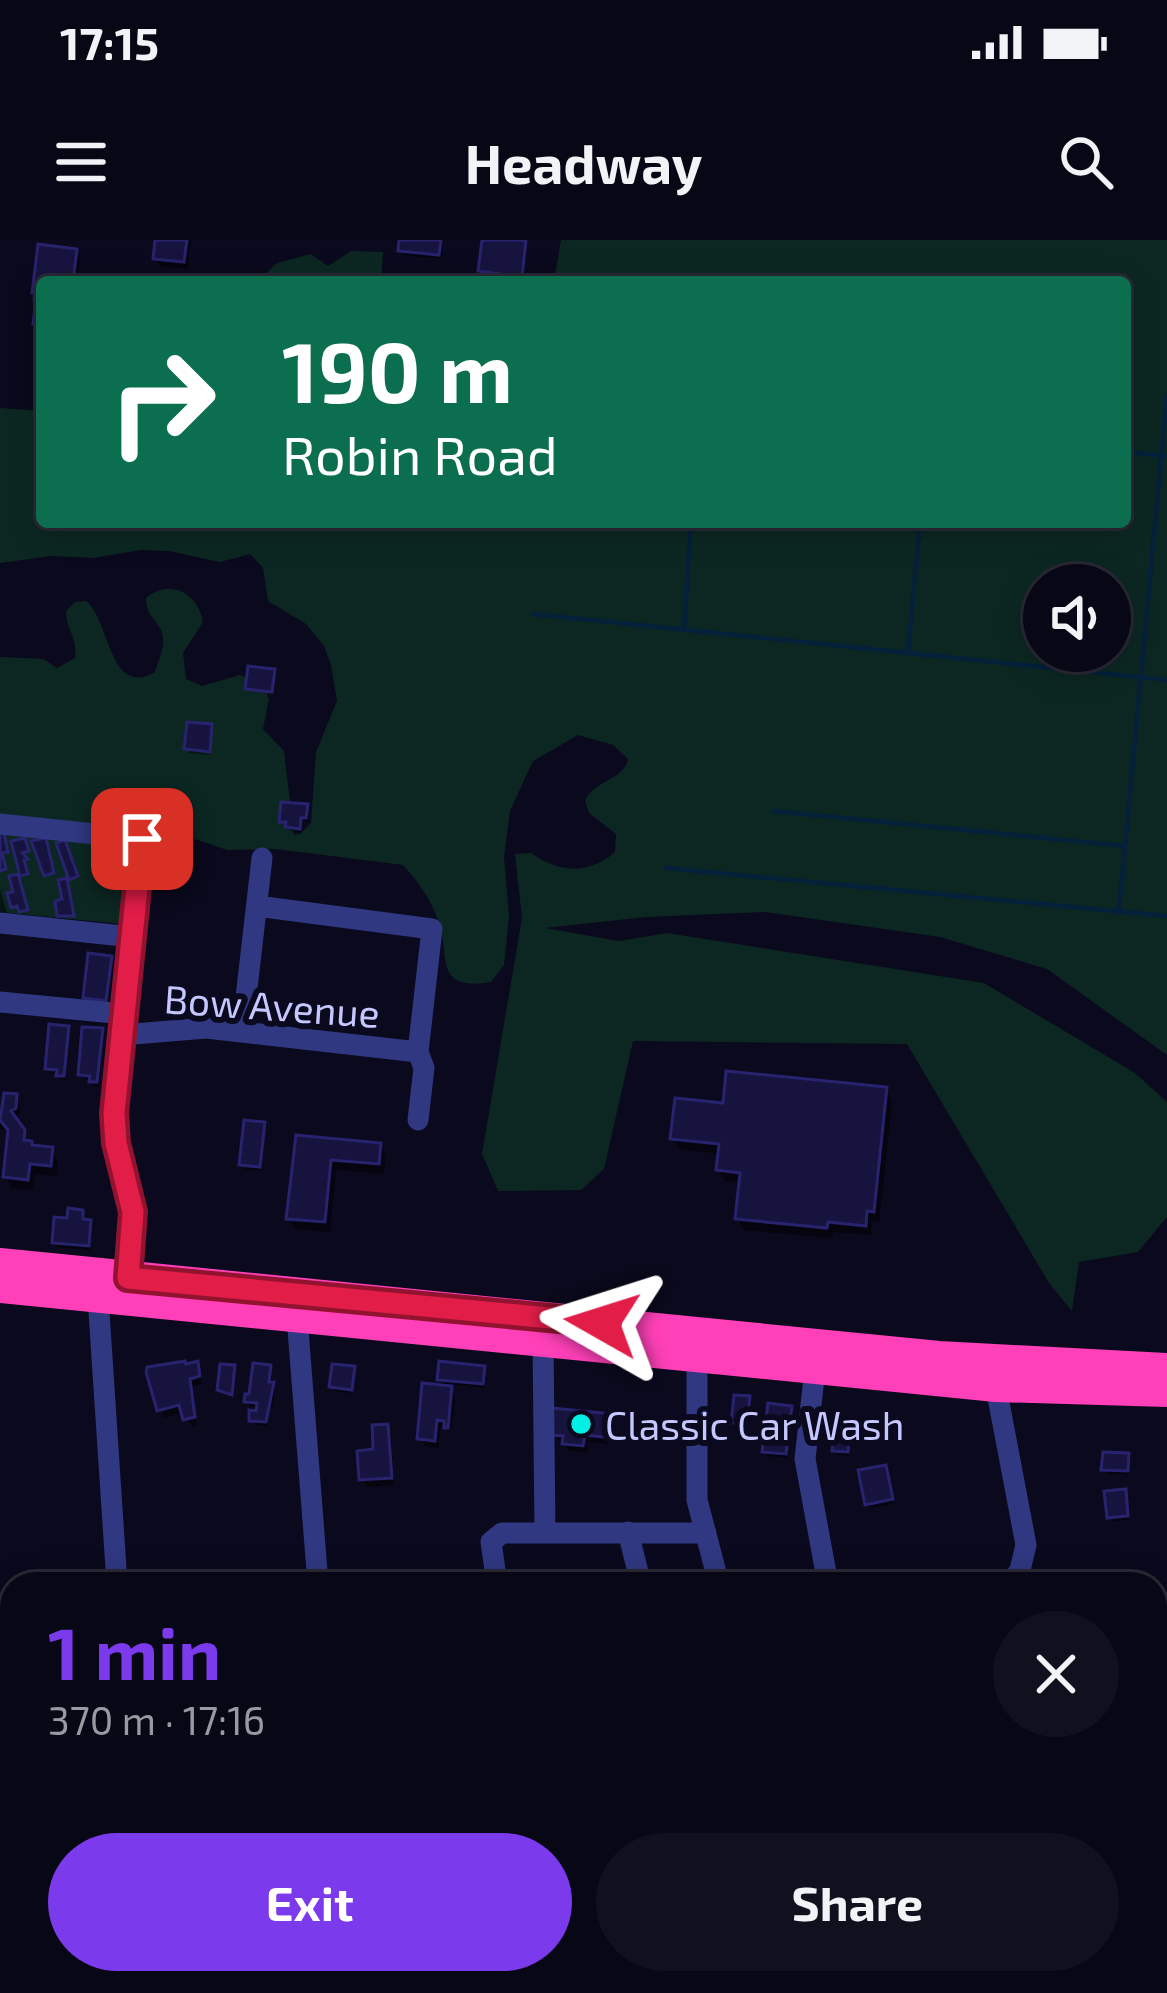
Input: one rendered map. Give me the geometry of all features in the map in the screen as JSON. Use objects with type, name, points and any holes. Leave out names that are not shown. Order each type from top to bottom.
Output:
[{"type":"highway","points":[[0,1263],[939,1356],[1167,1368]]},
{"type":"highway","points":[[0,1288],[996,1387],[1167,1392]]},
{"type":"street","points":[[0,824],[142,839],[114,1128],[132,1202],[128,1278]]},
{"type":"street","points":[[242,1032],[262,858]]},
{"type":"street","points":[[257,907],[432,929],[418,1052]]},
{"type":"street","points":[[0,923],[132,937]]},
{"type":"street","name":"Bow Avenue","points":[[0,1002],[123,1025],[242,1032],[418,1052],[424,1068],[418,1120]]},
{"type":"street","points":[[98,1297],[116,1572]]},
{"type":"street","points":[[297,1317],[317,1572]]},
{"type":"street","points":[[543,1342],[545,1532]]},
{"type":"street","points":[[697,1357],[698,1500],[715,1572]]},
{"type":"street","points":[[814,1369],[805,1459],[826,1572]]},
{"type":"street","points":[[996,1387],[1026,1545],[1019,1572]]},
{"type":"street","points":[[628,1532],[638,1572]]},
{"type":"street","points":[[495,1572],[491,1542],[502,1533],[706,1533]]},
{"type":"green space","points":[[561,240],[1167,240],[1167,1055],[1047,969],[940,937],[765,912],[646,917],[545,928],[619,941],[667,933],[984,983],[1135,1073],[1167,1102],[1167,1217],[1138,1252],[1079,1262],[1072,1311],[1049,1283],[907,1044],[633,1041],[604,1169],[581,1190],[498,1191],[482,1154],[522,918],[515,854],[531,853],[552,865],[573,869],[594,865],[615,852],[616,834],[589,813],[585,800],[628,759],[613,745],[578,735],[533,761],[510,811],[504,857],[509,916],[504,965],[491,982],[460,981],[447,968],[436,914],[403,865],[276,849],[227,850],[155,834],[0,824],[0,657],[43,659],[57,668],[75,658],[66,611],[75,602],[86,601],[94,610],[119,666],[128,675],[140,677],[155,672],[163,644],[146,598],[165,589],[190,597],[203,622],[183,653],[186,679],[202,686],[240,675],[263,684],[269,699],[263,729],[284,751],[294,835],[311,823],[316,752],[337,701],[324,646],[306,624],[268,601],[263,568],[250,554],[220,562],[141,550],[0,563],[0,408],[36,411],[36,528],[1131,528],[1131,276],[555,276]]},
{"type":"green space","points":[[351,251],[383,252],[381,276],[263,276],[277,263],[311,254],[328,266]]},
{"type":"green space","points":[[0,833],[128,846],[122,924],[0,912]]},
{"type":"building","points":[[155,240],[187,240],[184,262],[153,259]]},
{"type":"building","points":[[399,240],[441,240],[439,255],[398,251]]},
{"type":"building","points":[[482,240],[526,240],[522,276],[478,271]]},
{"type":"building","points":[[38,244],[77,249],[74,276],[36,276],[36,299],[32,293]]},
{"type":"building","points":[[248,666],[275,669],[272,692],[245,689]]},
{"type":"building","points":[[187,722],[212,724],[210,752],[184,749]]},
{"type":"building","points":[[281,802],[308,804],[300,829],[279,822]]},
{"type":"building","points":[[4,833],[8,852],[2,853],[6,869],[0,871],[0,834]]},
{"type":"building","points":[[25,838],[29,851],[22,853],[28,859],[24,860],[28,874],[20,876],[11,841]]},
{"type":"building","points":[[46,838],[54,873],[44,876],[31,841]]},
{"type":"building","points":[[65,840],[78,876],[69,880],[56,843]]},
{"type":"building","points":[[18,874],[28,910],[19,912],[17,906],[11,908],[7,893],[13,892],[9,876]]},
{"type":"building","points":[[67,878],[74,916],[57,916],[55,901],[62,899],[58,880]]},
{"type":"building","points":[[88,953],[112,956],[106,1001],[83,998]]},
{"type":"building","points":[[49,1024],[69,1026],[64,1076],[45,1069]]},
{"type":"building","points":[[82,1027],[103,1028],[97,1082],[78,1075]]},
{"type":"building","points":[[726,1071],[887,1087],[874,1212],[867,1211],[866,1226],[828,1222],[827,1228],[735,1219],[740,1173],[716,1170],[719,1144],[670,1139],[675,1098],[723,1103]]},
{"type":"building","points":[[4,1093],[17,1094],[16,1108],[11,1111],[25,1130],[24,1140],[53,1147],[51,1166],[30,1164],[28,1180],[3,1177],[8,1130],[0,1120]]},
{"type":"building","points":[[244,1120],[265,1122],[260,1167],[239,1165]]},
{"type":"building","points":[[296,1135],[381,1143],[379,1164],[331,1160],[325,1222],[286,1219]]},
{"type":"building","points":[[68,1208],[83,1210],[83,1219],[91,1220],[89,1246],[52,1243],[54,1217],[67,1218]]},
{"type":"building","points":[[198,1361],[200,1376],[190,1379],[195,1417],[183,1420],[179,1405],[157,1411],[146,1372],[147,1367]]},
{"type":"building","points":[[439,1361],[485,1366],[483,1384],[437,1380]]},
{"type":"building","points":[[253,1363],[271,1365],[269,1382],[274,1382],[266,1422],[249,1421],[249,1410],[256,1411],[257,1403],[244,1402]]},
{"type":"building","points":[[220,1364],[235,1365],[232,1395],[217,1390]]},
{"type":"building","points":[[332,1364],[355,1366],[352,1390],[329,1387]]},
{"type":"building","points":[[422,1383],[452,1386],[448,1428],[437,1420],[435,1441],[417,1439]]},
{"type":"building","points":[[734,1395],[750,1396],[747,1424],[731,1423]]},
{"type":"building","points":[[768,1403],[792,1406],[786,1454],[762,1452]]},
{"type":"building","name":"Classic Car Wash","points":[[552,1408],[614,1414],[611,1438],[585,1435],[583,1446],[562,1444],[563,1436],[549,1435]]},
{"type":"building","points":[[388,1424],[392,1478],[359,1480],[357,1451],[373,1449],[372,1425]]},
{"type":"building","points":[[834,1425],[850,1427],[848,1452],[832,1451]]},
{"type":"building","points":[[1103,1452],[1129,1453],[1128,1471],[1101,1470]]},
{"type":"building","points":[[886,1465],[893,1499],[865,1505],[858,1470]]},
{"type":"building","points":[[1126,1489],[1128,1516],[1107,1518],[1104,1491]]},
{"type":"waterway","points":[[1119,911],[1167,396]]},
{"type":"waterway","points":[[1131,453],[1167,456]]},
{"type":"waterway","points":[[684,629],[691,528]]},
{"type":"waterway","points":[[908,653],[919,528]]},
{"type":"waterway","points":[[533,614],[1167,680]]},
{"type":"waterway","points":[[773,811],[1125,846]]},
{"type":"waterway","points":[[665,868],[1167,916]]},
{"type":"place","name":"Classic Car Wash","points":[[581,1424]]},
{"type":"route","points":[[142,839],[114,1113],[116,1143],[133,1212],[128,1278],[602,1323]]}]
